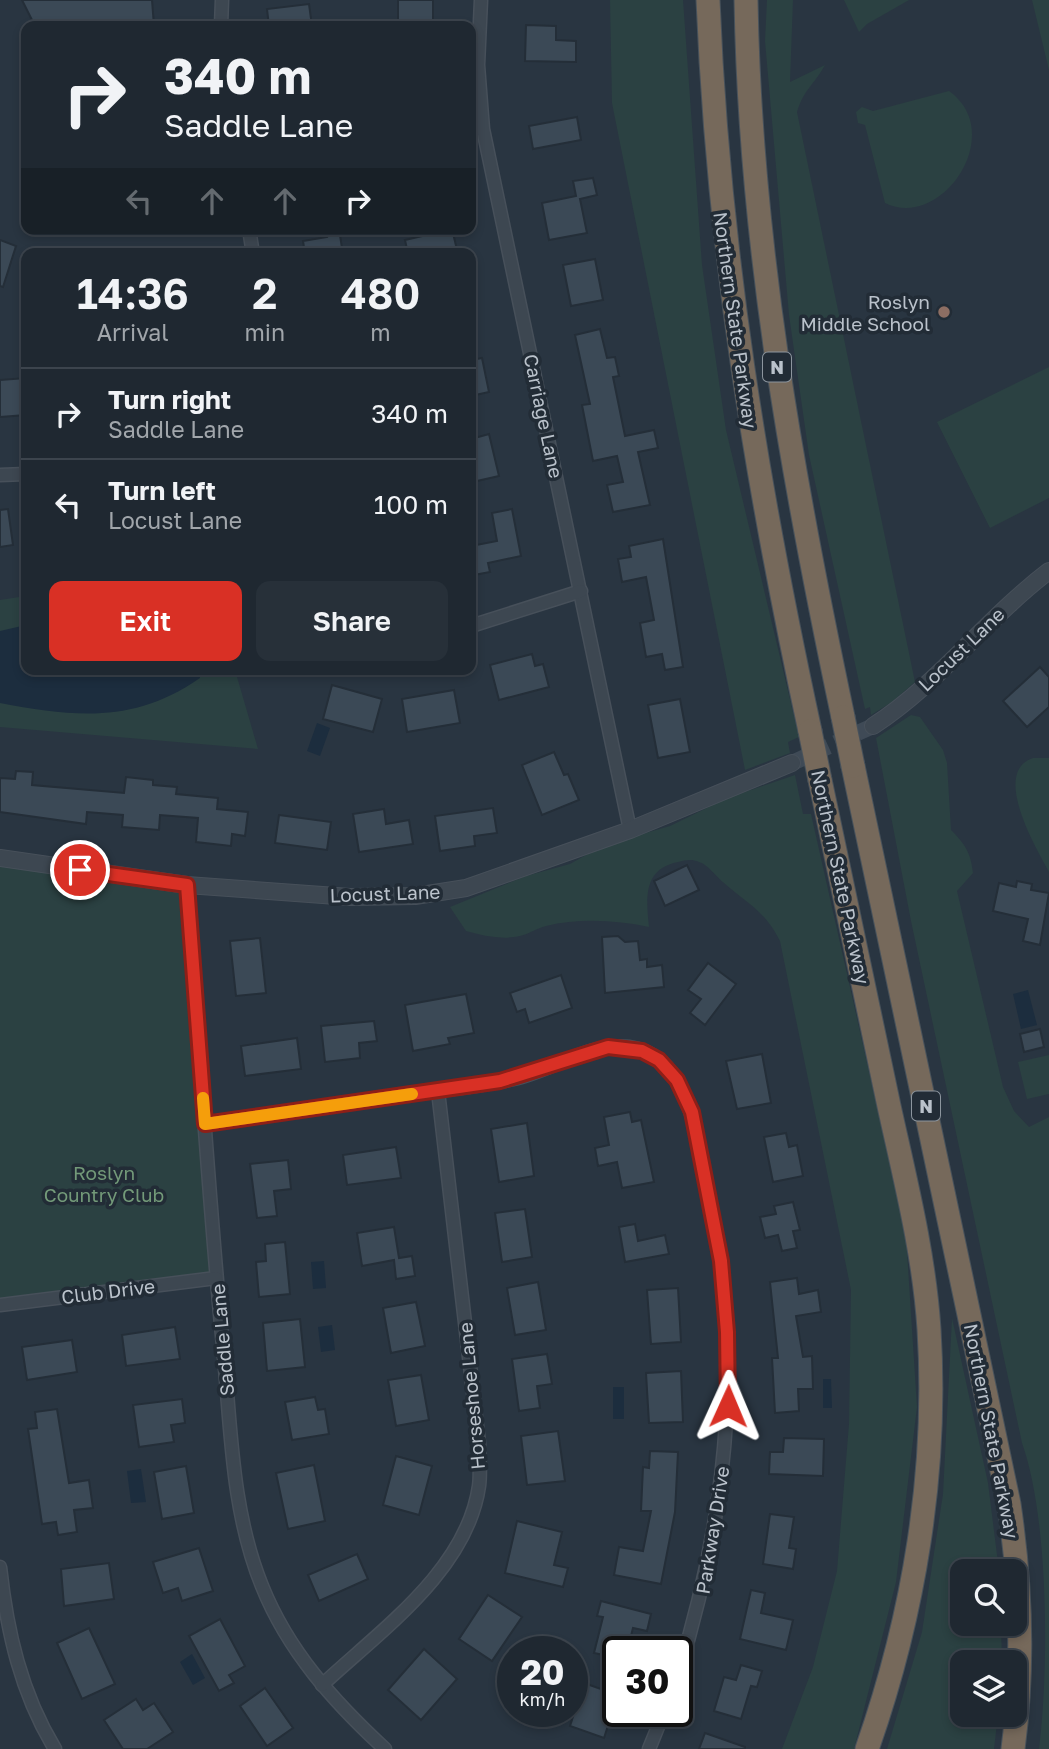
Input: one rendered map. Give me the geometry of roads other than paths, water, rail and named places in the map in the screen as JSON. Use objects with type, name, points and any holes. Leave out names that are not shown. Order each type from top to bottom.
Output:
[{"type":"highway","points":[[693,0],[713,108]]},
{"type":"highway","name":"Northern State Parkway","points":[[708,0],[723,230],[748,417],[820,780],[915,1228],[925,1293],[930,1359],[930,1429],[920,1536],[897,1651],[867,1749]]},
{"type":"highway","name":"Northern State Parkway","points":[[746,4],[757,188],[776,364],[797,494],[1009,1504],[1020,1625],[1019,1686],[1013,1749]]},
{"type":"street","points":[[221,21],[222,0]]},
{"type":"street","name":"Carriage Lane","points":[[481,0],[478,65],[483,129],[630,830]]},
{"type":"street","points":[[0,475],[21,474]]},
{"type":"street","name":"Locust Lane","points":[[873,726],[912,696],[1006,607],[1049,571]]},
{"type":"street","points":[[476,624],[581,591]]},
{"type":"street","name":"Locust Lane","points":[[0,858],[187,885],[350,897],[415,896],[466,888],[630,830],[792,763]]},
{"type":"street","name":"Saddle Lane","points":[[187,885],[216,1278],[236,1480],[248,1547],[262,1587],[283,1631],[306,1666],[386,1749]]},
{"type":"street","name":"Parkway Drive","points":[[205,1124],[519,1077],[608,1047],[630,1047],[659,1060],[677,1080],[692,1112],[721,1261],[729,1386],[726,1444],[715,1531],[690,1636]]},
{"type":"street","name":"Horseshoe Lane","points":[[323,1685],[439,1574],[466,1531],[479,1486],[479,1443],[438,1091]]},
{"type":"street","name":"Club Drive","points":[[0,1305],[216,1278]]},
{"type":"street","points":[[0,1567],[15,1658],[29,1700],[55,1749]]},
{"type":"street","points":[[649,1749],[658,1727]]},
{"type":"water","points":[[21,626],[21,675],[200,675],[200,678],[176,693],[151,703],[103,713],[54,711],[0,703],[0,631]]},
{"type":"water","points":[[317,723],[330,728],[320,756],[307,751]]},
{"type":"water","points":[[1028,990],[1037,1025],[1021,1029],[1013,994]]},
{"type":"water","points":[[324,1261],[326,1288],[313,1289],[311,1262]]},
{"type":"water","points":[[332,1325],[335,1350],[321,1352],[318,1327]]},
{"type":"water","points":[[823,1379],[831,1379],[832,1408],[823,1408]]},
{"type":"water","points":[[613,1387],[624,1387],[624,1419],[613,1419]]},
{"type":"water","points":[[141,1469],[146,1502],[131,1503],[127,1471]]},
{"type":"water","points":[[192,1654],[205,1678],[193,1685],[180,1662]]},
{"type":"tunnel","points":[[792,763],[873,726]]},
{"type":"place","name":"Roslyn Middle School","points":[[944,312]]},
{"type":"park label","name":"Roslyn Country Club","points":[[104,1183]]}]
